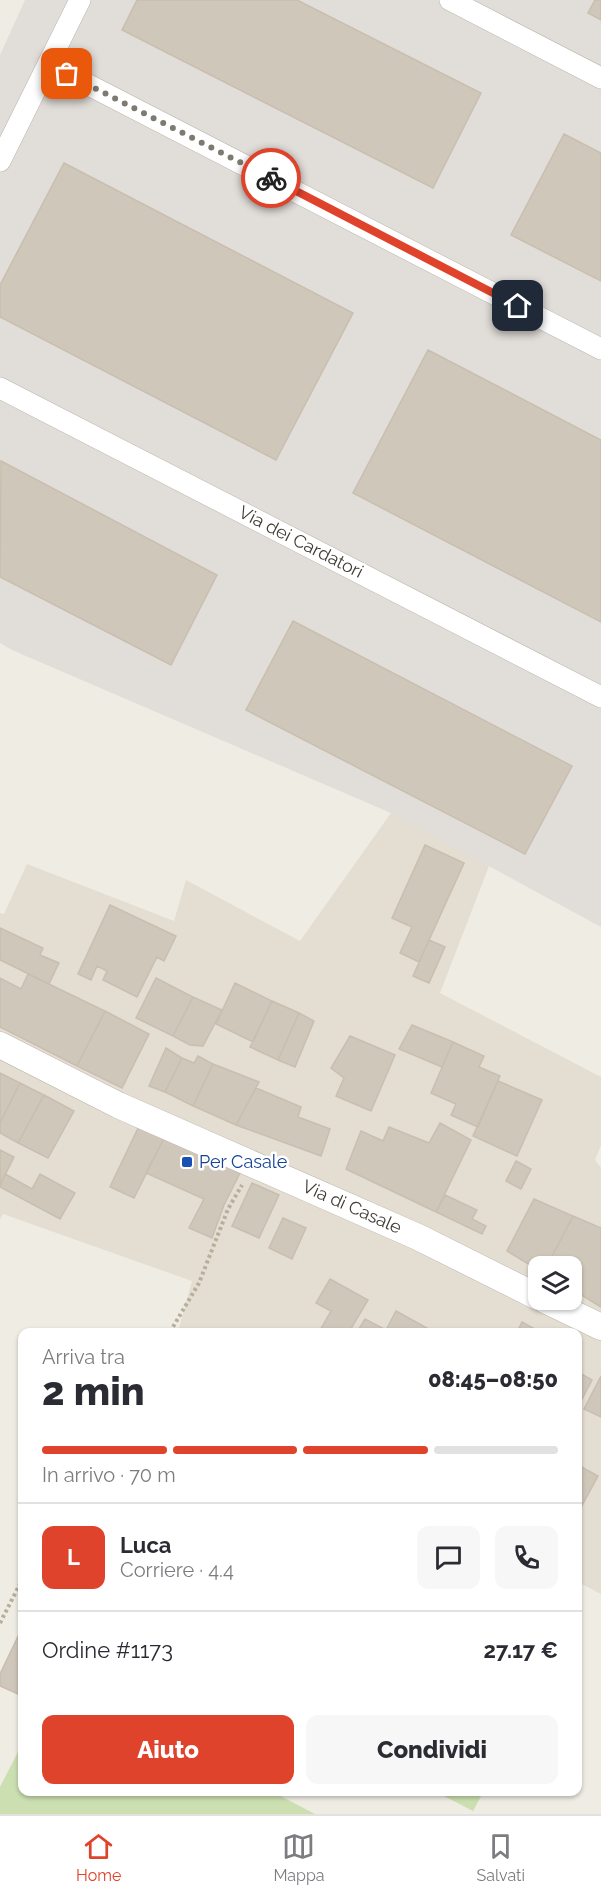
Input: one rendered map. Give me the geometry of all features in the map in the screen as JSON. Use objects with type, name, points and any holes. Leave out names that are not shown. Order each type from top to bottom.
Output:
[{"type":"street","points":[[0,160],[80,0]]},
{"type":"street","points":[[450,0],[601,78]]},
{"type":"street","points":[[48,64],[601,349]]},
{"type":"street","name":"Via dei Cardatori","points":[[0,388],[601,697]]},
{"type":"street","name":"Via di Casale","points":[[0,1045],[118,1105],[418,1237],[528,1292]]},
{"type":"street","points":[[566,1310],[601,1327]]},
{"type":"path","points":[[172,1328],[199,1283],[228,1209]]},
{"type":"path","points":[[0,1623],[18,1588]]},
{"type":"shaded area","points":[[25,0],[601,0],[601,927],[391,813],[0,643],[0,55]]},
{"type":"shaded area","points":[[391,813],[489,866],[440,993],[601,1077],[601,1145],[595,1160],[601,1168],[601,1594],[582,1584],[582,1328],[179,1328],[192,1281],[3,1214],[0,1219],[0,913],[4,914],[27,864],[174,921],[186,880],[300,941]]},
{"type":"green space","points":[[18,1752],[18,1796],[281,1796],[315,1814],[0,1814],[0,1787]]},
{"type":"green space","points":[[444,1796],[481,1796],[473,1811]]},
{"type":"building","points":[[137,0],[297,0],[481,93],[433,188],[122,30]]},
{"type":"building","points":[[595,0],[601,0],[601,20],[588,13]]},
{"type":"building","points":[[564,134],[601,153],[601,281],[511,235]]},
{"type":"building","points":[[64,163],[353,313],[276,460],[0,317],[0,285]]},
{"type":"building","points":[[428,350],[601,440],[601,622],[353,493]]},
{"type":"building","points":[[1,461],[217,575],[171,665],[0,577]]},
{"type":"building","points":[[293,621],[572,766],[525,854],[246,710]]},
{"type":"building","points":[[425,845],[464,863],[419,962],[400,953],[412,927],[392,918]]},
{"type":"building","points":[[110,905],[176,936],[164,961],[157,957],[137,997],[103,980],[107,971],[97,966],[91,980],[78,974]]},
{"type":"building","points":[[0,928],[43,948],[40,955],[59,963],[49,984],[0,960]]},
{"type":"building","points":[[429,940],[445,947],[429,983],[413,976]]},
{"type":"building","points":[[28,974],[105,1011],[77,1066],[0,1027],[0,978],[21,989]]},
{"type":"building","points":[[156,978],[193,997],[173,1036],[136,1018]]},
{"type":"building","points":[[235,983],[272,1001],[253,1042],[216,1024]]},
{"type":"building","points":[[193,997],[222,1010],[203,1046],[190,1045],[173,1036]]},
{"type":"building","points":[[272,1001],[299,1013],[278,1060],[250,1047]]},
{"type":"building","points":[[105,1011],[149,1034],[122,1088],[77,1066]]},
{"type":"building","points":[[299,1013],[314,1021],[295,1067],[278,1060]]},
{"type":"building","points":[[412,1025],[453,1042],[442,1067],[399,1049]]},
{"type":"building","points":[[350,1036],[395,1055],[371,1111],[336,1096],[344,1078],[331,1068]]},
{"type":"building","points":[[453,1042],[484,1056],[479,1067],[500,1076],[478,1127],[451,1115],[456,1104],[431,1093]]},
{"type":"building","points":[[166,1048],[182,1058],[165,1092],[149,1086]]},
{"type":"building","points":[[198,1056],[213,1064],[193,1106],[165,1092],[182,1058],[194,1063]]},
{"type":"building","points":[[213,1064],[259,1082],[236,1125],[193,1106]]},
{"type":"building","points":[[0,1073],[20,1083],[0,1123]]},
{"type":"building","points":[[498,1081],[542,1100],[517,1156],[473,1136]]},
{"type":"building","points":[[20,1083],[44,1095],[18,1143],[0,1133],[0,1123]]},
{"type":"building","points":[[256,1088],[301,1107],[298,1117],[330,1129],[321,1156],[236,1125]]},
{"type":"building","points":[[44,1095],[74,1111],[48,1158],[18,1143]]},
{"type":"building","points":[[440,1123],[471,1140],[436,1212],[346,1169],[361,1131],[383,1141],[389,1127],[429,1143]]},
{"type":"building","points":[[139,1126],[164,1138],[134,1198],[110,1187]]},
{"type":"building","points":[[164,1138],[240,1173],[224,1205],[212,1238],[189,1228],[204,1199],[146,1173]]},
{"type":"building","points":[[0,1150],[14,1157],[0,1185]]},
{"type":"building","points":[[516,1161],[531,1169],[521,1189],[506,1181]]},
{"type":"building","points":[[5,1174],[32,1189],[40,1174],[75,1193],[60,1219],[0,1187]]},
{"type":"building","points":[[252,1183],[279,1195],[259,1238],[232,1226]]},
{"type":"building","points":[[445,1195],[477,1210],[472,1219],[486,1226],[482,1234],[436,1212]]},
{"type":"building","points":[[534,1199],[573,1216],[552,1256],[528,1256],[528,1264],[507,1251]]},
{"type":"building","points":[[573,1216],[601,1228],[601,1307],[582,1295],[582,1256],[552,1256]]},
{"type":"building","points":[[283,1218],[306,1228],[292,1259],[269,1248]]},
{"type":"building","points":[[330,1279],[368,1300],[351,1328],[321,1328],[331,1311],[316,1303]]},
{"type":"building","points":[[396,1311],[427,1328],[387,1328]]},
{"type":"building","points":[[365,1319],[382,1328],[359,1328]]},
{"type":"building","points":[[522,1322],[533,1328],[519,1328]]},
{"type":"building","points":[[582,1374],[592,1380],[582,1399]]},
{"type":"building","points":[[601,1376],[601,1417],[584,1409]]},
{"type":"building","points":[[582,1467],[598,1476],[582,1506]]},
{"type":"building","points":[[18,1636],[18,1694],[0,1686],[0,1674]]},
{"type":"way so far","points":[[67,74],[271,178]]},
{"type":"place","name":"Per Casale","points":[[187,1162]]},
{"type":"route","points":[[271,178],[518,306]]}]
